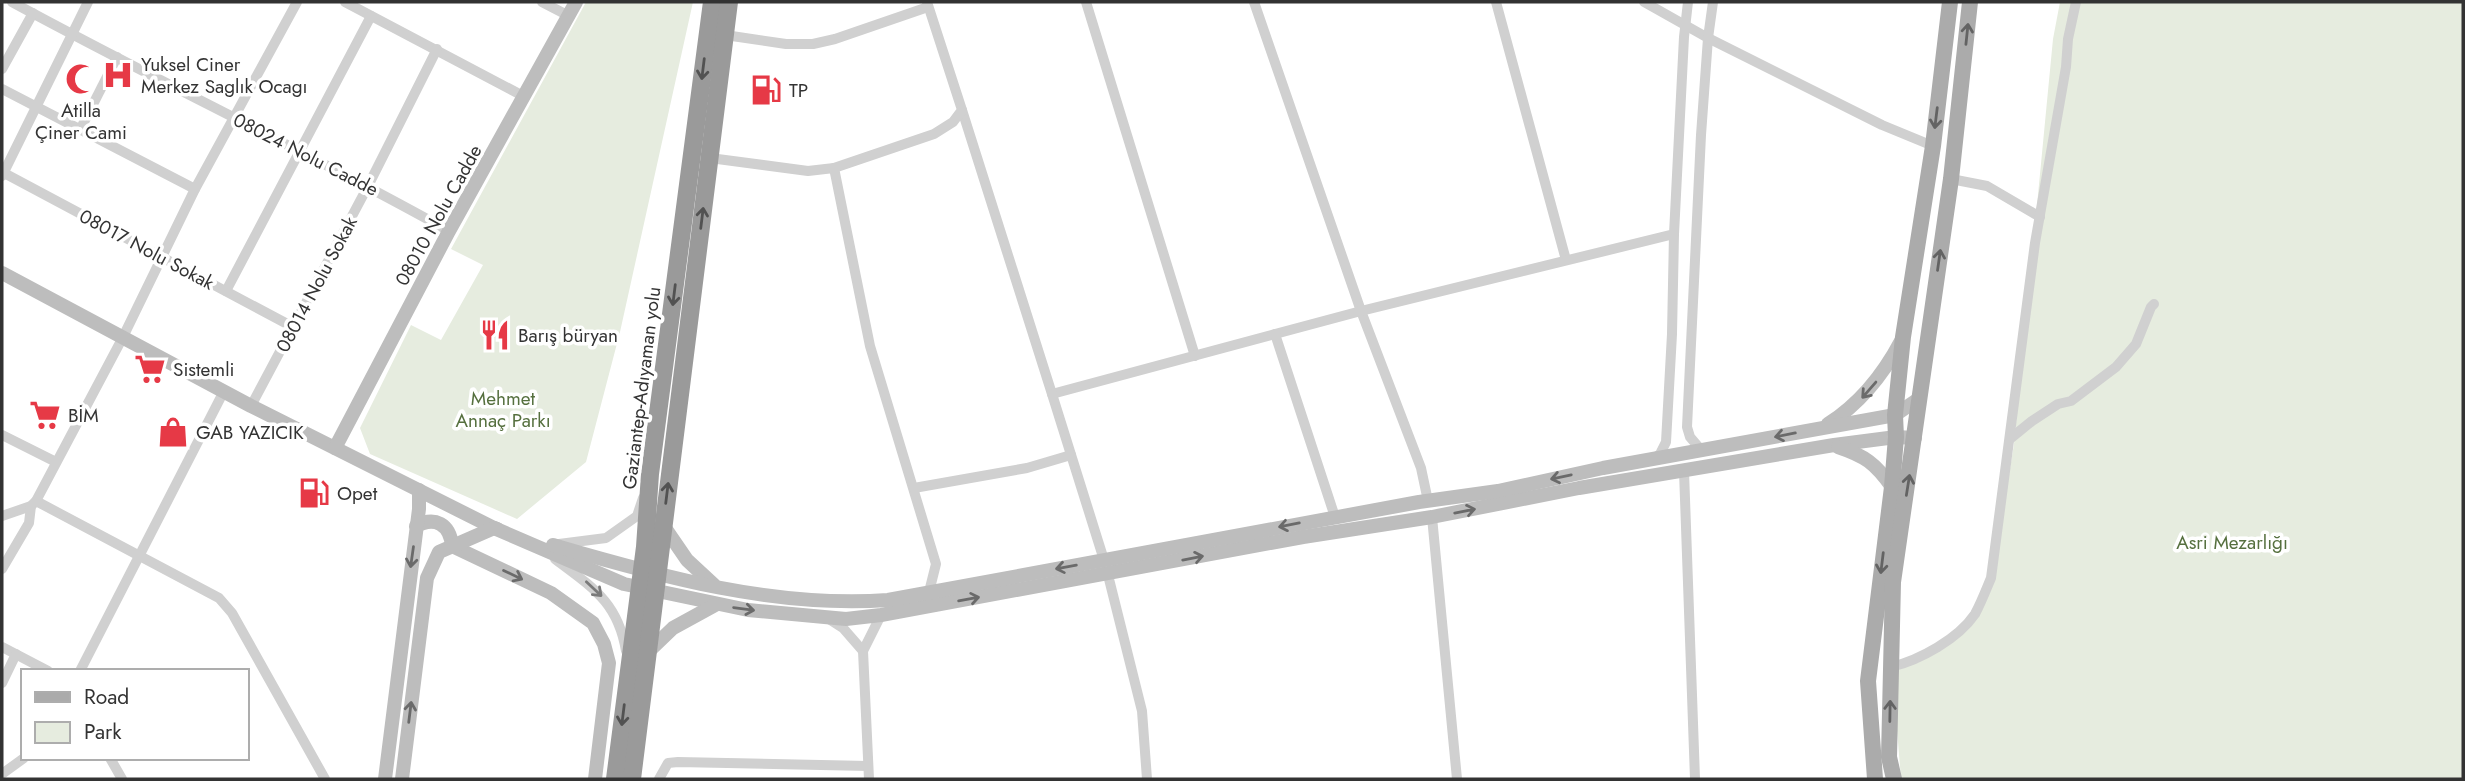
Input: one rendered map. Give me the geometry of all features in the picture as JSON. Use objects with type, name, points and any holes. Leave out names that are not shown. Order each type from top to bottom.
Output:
[{"type":"highway","name":"Gaziantep-Adıyaman yolu","points":[[632,779],[648,652],[650,474],[712,2]]},
{"type":"highway","name":"Gaziantep-Adıyaman yolu","points":[[615,779],[629,666],[663,525],[729,2]]},
{"type":"main road","points":[[1875,779],[1868,681],[1892,487],[1895,415],[1903,337],[1933,146],[1950,2]]},
{"type":"main road","points":[[1894,779],[1889,757],[1893,582],[1951,179],[1970,2]]},
{"type":"street","name":"08024 Nolu Cadde","points":[[12,2],[300,154],[368,186],[449,231]]},
{"type":"street","points":[[2,174],[88,2]]},
{"type":"street","points":[[2,569],[29,523],[33,504],[122,338],[195,189],[297,2]]},
{"type":"street","points":[[345,2],[525,97]]},
{"type":"street","points":[[542,2],[569,16]]},
{"type":"street","name":"08010 Nolu Cadde","points":[[335,448],[449,231],[576,2]]},
{"type":"street","points":[[1086,2],[1195,356]]},
{"type":"street","points":[[1254,2],[1361,310],[1421,468],[1428,501]]},
{"type":"street","points":[[1496,2],[1566,260]]},
{"type":"street","points":[[1644,2],[1708,38],[1882,125],[1933,146]]},
{"type":"street","points":[[1654,459],[1666,442],[1674,234],[1688,2]]},
{"type":"street","points":[[1702,451],[1689,437],[1687,427],[1708,38],[1713,2]]},
{"type":"street","points":[[1891,667],[1905,663],[1956,633],[1975,614],[1990,578],[1998,538],[2007,451],[2011,438],[2040,217],[2076,2]]},
{"type":"street","points":[[725,35],[786,44],[813,44],[835,39],[928,5],[1106,567],[1142,711],[1147,779]]},
{"type":"street","points":[[2,69],[33,13]]},
{"type":"street","points":[[226,291],[371,16]]},
{"type":"street","name":"08014 Nolu Sokak","points":[[251,406],[368,186],[437,49]]},
{"type":"street","points":[[80,130],[117,57]]},
{"type":"street","points":[[2,89],[195,189]]},
{"type":"street","points":[[710,158],[808,171],[834,167],[934,134],[953,122],[962,110]]},
{"type":"street","points":[[834,167],[870,346],[936,565],[929,592]]},
{"type":"street","name":"08017 Nolu Sokak","points":[[2,174],[293,327]]},
{"type":"street","points":[[1951,179],[1987,186],[2040,217]]},
{"type":"street","points":[[1052,394],[1361,310],[1674,234]]},
{"type":"street","points":[[2,273],[251,406],[494,528],[715,605],[826,617],[881,615],[1335,517],[1498,491],[1895,415],[1920,398]]},
{"type":"street","points":[[2011,438],[2058,404],[2071,401],[2116,367],[2136,344],[2154,304]]},
{"type":"street","points":[[1275,334],[1335,517]]},
{"type":"street","points":[[1819,429],[1860,400],[1886,370],[1903,337]]},
{"type":"street","points":[[81,669],[224,391]]},
{"type":"street","points":[[2,435],[56,462]]},
{"type":"street","points":[[648,581],[715,586],[794,600],[888,600],[1432,517],[1579,488],[1834,445],[1896,437],[1915,438]]},
{"type":"street","points":[[1834,445],[1863,456],[1881,471],[1892,487]]},
{"type":"street","points":[[914,488],[1027,468],[1071,455]]},
{"type":"street","points":[[1684,471],[1695,779]]},
{"type":"street","points":[[547,547],[606,538],[621,529],[637,516],[650,474]]},
{"type":"street","points":[[385,779],[419,490]]},
{"type":"street","points":[[2,516],[33,504],[141,555],[219,598],[232,613],[325,779]]},
{"type":"street","points":[[1432,517],[1457,779]]},
{"type":"street","points":[[416,526],[434,521],[449,534],[452,546]]},
{"type":"street","points":[[663,525],[687,560],[715,586]]},
{"type":"street","points":[[402,779],[427,578],[439,552],[494,528]]},
{"type":"street","points":[[452,546],[551,593],[593,623],[604,643],[609,663],[595,779]]},
{"type":"street","points":[[547,547],[613,610],[623,631],[629,666]]},
{"type":"street","points":[[648,652],[673,628],[715,605]]},
{"type":"street","points":[[869,779],[863,651],[881,615]]},
{"type":"street","points":[[826,617],[843,628],[863,651]]},
{"type":"street","points":[[2,647],[44,669]]},
{"type":"street","points":[[2,683],[16,654]]},
{"type":"street","points":[[2,774],[21,760]]},
{"type":"street","points":[[111,760],[122,779]]},
{"type":"street","points":[[659,779],[668,763],[678,762],[868,766]]},
{"type":"green space","name":"Mehmet Annaç Parkı","points":[[586,2],[693,2],[620,332],[586,462],[517,519],[370,454],[360,428],[411,325],[441,340],[483,265],[451,249]]},
{"type":"green space","name":"Asri Mezarlığı","points":[[2060,2],[2463,2],[2463,779],[1901,779],[1892,667],[1958,633],[1992,580],[2014,444],[2053,39]]},
{"type":"place","name":"Yuksel Ciner Merkez Saglık Ocagı","points":[[118,75]]},
{"type":"place","name":"Atilla Çiner Cami","points":[[81,79]]},
{"type":"place","name":"TP","points":[[766,90]]},
{"type":"place","name":"Barış büryan","points":[[495,335]]},
{"type":"place","name":"Sistemli","points":[[150,369]]},
{"type":"place","name":"BİM","points":[[45,415]]},
{"type":"place","name":"GAB YAZICIK","points":[[173,432]]},
{"type":"place","name":"Opet","points":[[314,493]]}]
